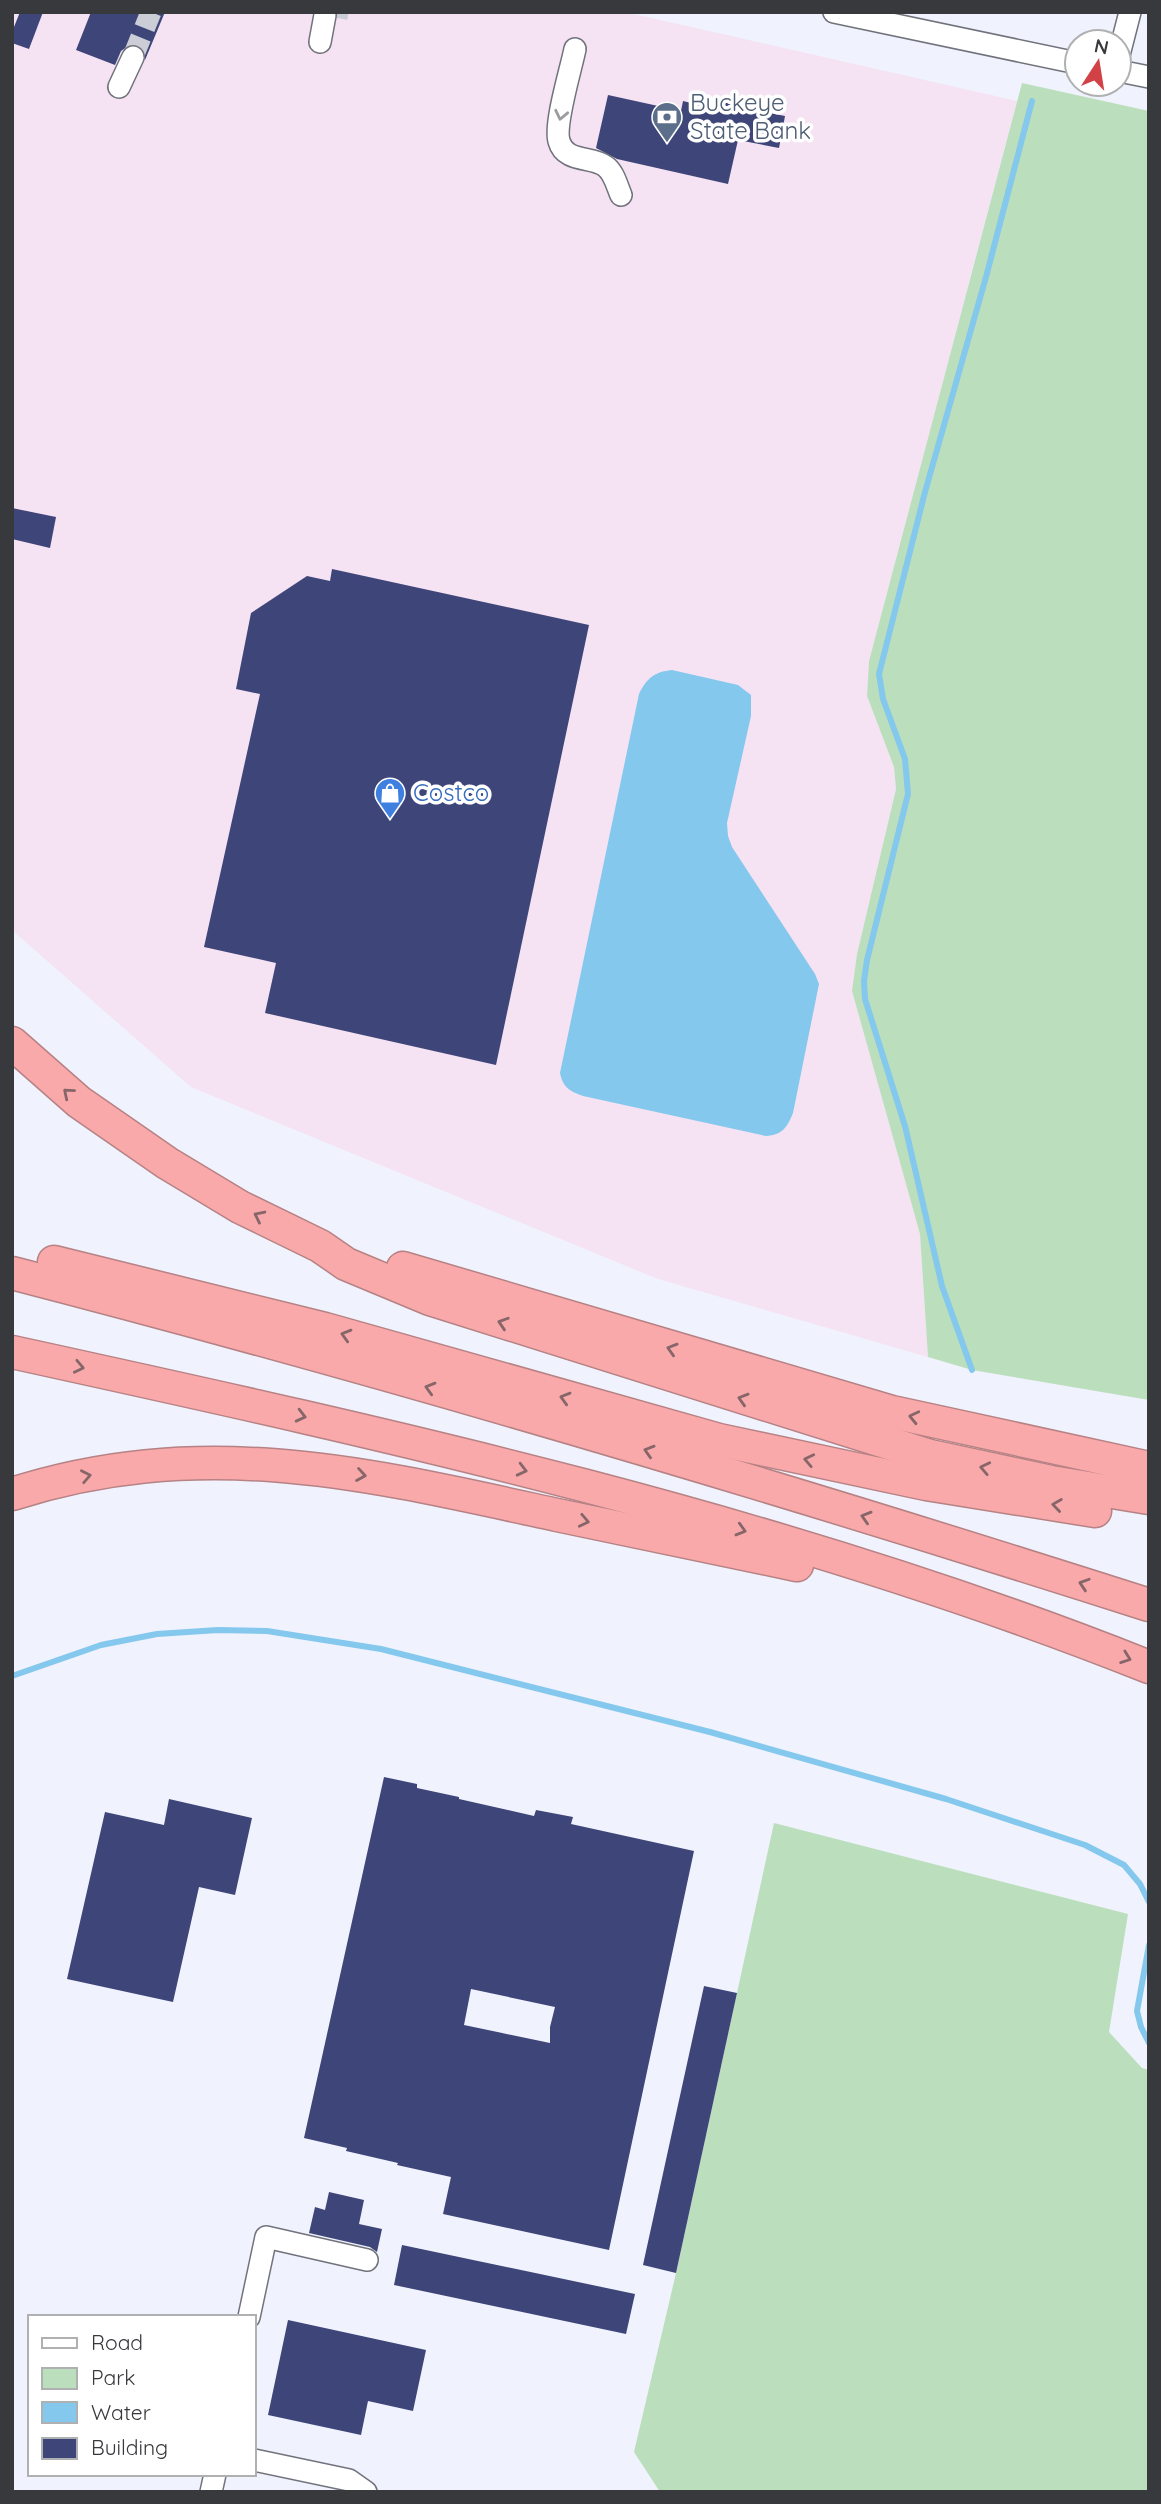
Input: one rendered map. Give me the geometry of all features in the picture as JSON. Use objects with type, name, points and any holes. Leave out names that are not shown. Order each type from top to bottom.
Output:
[{"type":"highway","points":[[12,1043],[79,1102],[167,1163],[240,1207],[320,1246],[346,1264],[430,1299],[870,1438],[988,1469],[1149,1498]]},
{"type":"highway","points":[[320,1246],[892,1412],[1149,1468]]},
{"type":"highway","points":[[12,1251],[325,1329],[600,1408],[789,1456],[926,1484],[1149,1518]]},
{"type":"highway","points":[[12,1273],[551,1422],[1149,1605]]},
{"type":"highway","points":[[12,1352],[280,1411],[538,1474],[808,1549],[969,1601],[1149,1667]]},
{"type":"highway","points":[[15,1493],[142,1466],[205,1462],[329,1469],[422,1485],[969,1601]]},
{"type":"street","points":[[834,12],[1063,60]]},
{"type":"street","points":[[326,43],[331,16]]},
{"type":"street","points":[[575,49],[559,127],[559,142],[565,152],[578,159],[604,164],[611,171],[621,195]]},
{"type":"street","points":[[119,86],[133,57]]},
{"type":"street","points":[[249,2315],[266,2236],[367,2260]]},
{"type":"street","points":[[256,2459],[349,2480],[366,2492]]},
{"type":"shaded area","points":[[12,12],[625,12],[1017,101],[869,661],[867,696],[894,767],[896,789],[857,954],[852,991],[920,1234],[928,1357],[658,1279],[191,1087],[12,930]]},
{"type":"green space","points":[[1022,83],[1063,92],[1063,98],[1090,98],[1149,111],[1149,1400],[972,1370],[928,1357],[920,1234],[852,991],[857,954],[896,789],[894,767],[867,696],[869,661]]},
{"type":"green space","points":[[774,1823],[1128,1914],[1109,2032],[1142,2068],[1149,2070],[1149,2492],[660,2492],[634,2452],[676,2273]]},
{"type":"water","points":[[672,670],[738,685],[751,695],[751,716],[727,823],[728,836],[732,847],[819,984],[793,1113],[783,1130],[772,1135],[766,1136],[583,1096],[568,1088],[560,1073],[639,694],[652,677]]},
{"type":"building","points":[[20,12],[43,12],[29,49],[12,43],[12,32]]},
{"type":"building","points":[[91,12],[165,12],[145,60],[143,49],[131,44],[121,51],[115,65],[76,50]]},
{"type":"building","name":"Buckeye State Bank","points":[[608,95],[681,111],[683,101],[699,105],[727,97],[729,101],[755,107],[754,110],[785,116],[779,148],[738,140],[728,184],[617,159],[596,148]]},
{"type":"building","points":[[12,508],[56,517],[50,548],[12,539]]},
{"type":"building","name":"Costco","points":[[332,569],[589,625],[496,1065],[265,1013],[276,963],[204,947],[260,694],[236,689],[251,613],[307,576],[330,581]]},
{"type":"building","points":[[384,1777],[417,1784],[417,1788],[459,1799],[534,1816],[536,1810],[573,1817],[571,1824],[694,1851],[609,2250],[443,2214],[451,2177],[397,2165],[398,2163],[346,2151],[347,2148],[304,2138]],"holes":[[[471,1989],[555,2007],[550,2027],[550,2043],[464,2025]]]},
{"type":"building","points":[[169,1799],[252,1818],[235,1895],[199,1887],[173,2002],[67,1979],[105,1812],[164,1825]]},
{"type":"building","points":[[704,1986],[737,1993],[676,2273],[643,2265]]},
{"type":"building","points":[[329,2192],[364,2200],[359,2224],[382,2229],[377,2252],[370,2247],[309,2233],[315,2207],[325,2210]]},
{"type":"building","points":[[402,2245],[635,2294],[626,2334],[394,2285]]},
{"type":"building","points":[[288,2320],[426,2350],[413,2411],[368,2401],[361,2435],[268,2415]]},
{"type":"waterway","points":[[972,1370],[942,1286],[905,1126],[865,999],[864,981],[908,794],[905,759],[883,699],[879,674],[925,492],[1032,101]]},
{"type":"waterway","points":[[12,1676],[101,1645],[157,1634],[218,1630],[267,1631],[381,1649],[710,1732],[946,1799],[1085,1845],[1124,1865],[1140,1884],[1149,1902]]},
{"type":"waterway","points":[[1149,1945],[1137,2011],[1149,2043]]},
{"type":"tunnel","points":[[133,57],[151,12]]},
{"type":"tunnel","points":[[337,18],[338,12]]},
{"type":"place","name":"Buckeye State Bank","points":[[667,144]]},
{"type":"place","name":"Costco","points":[[390,820]]}]
